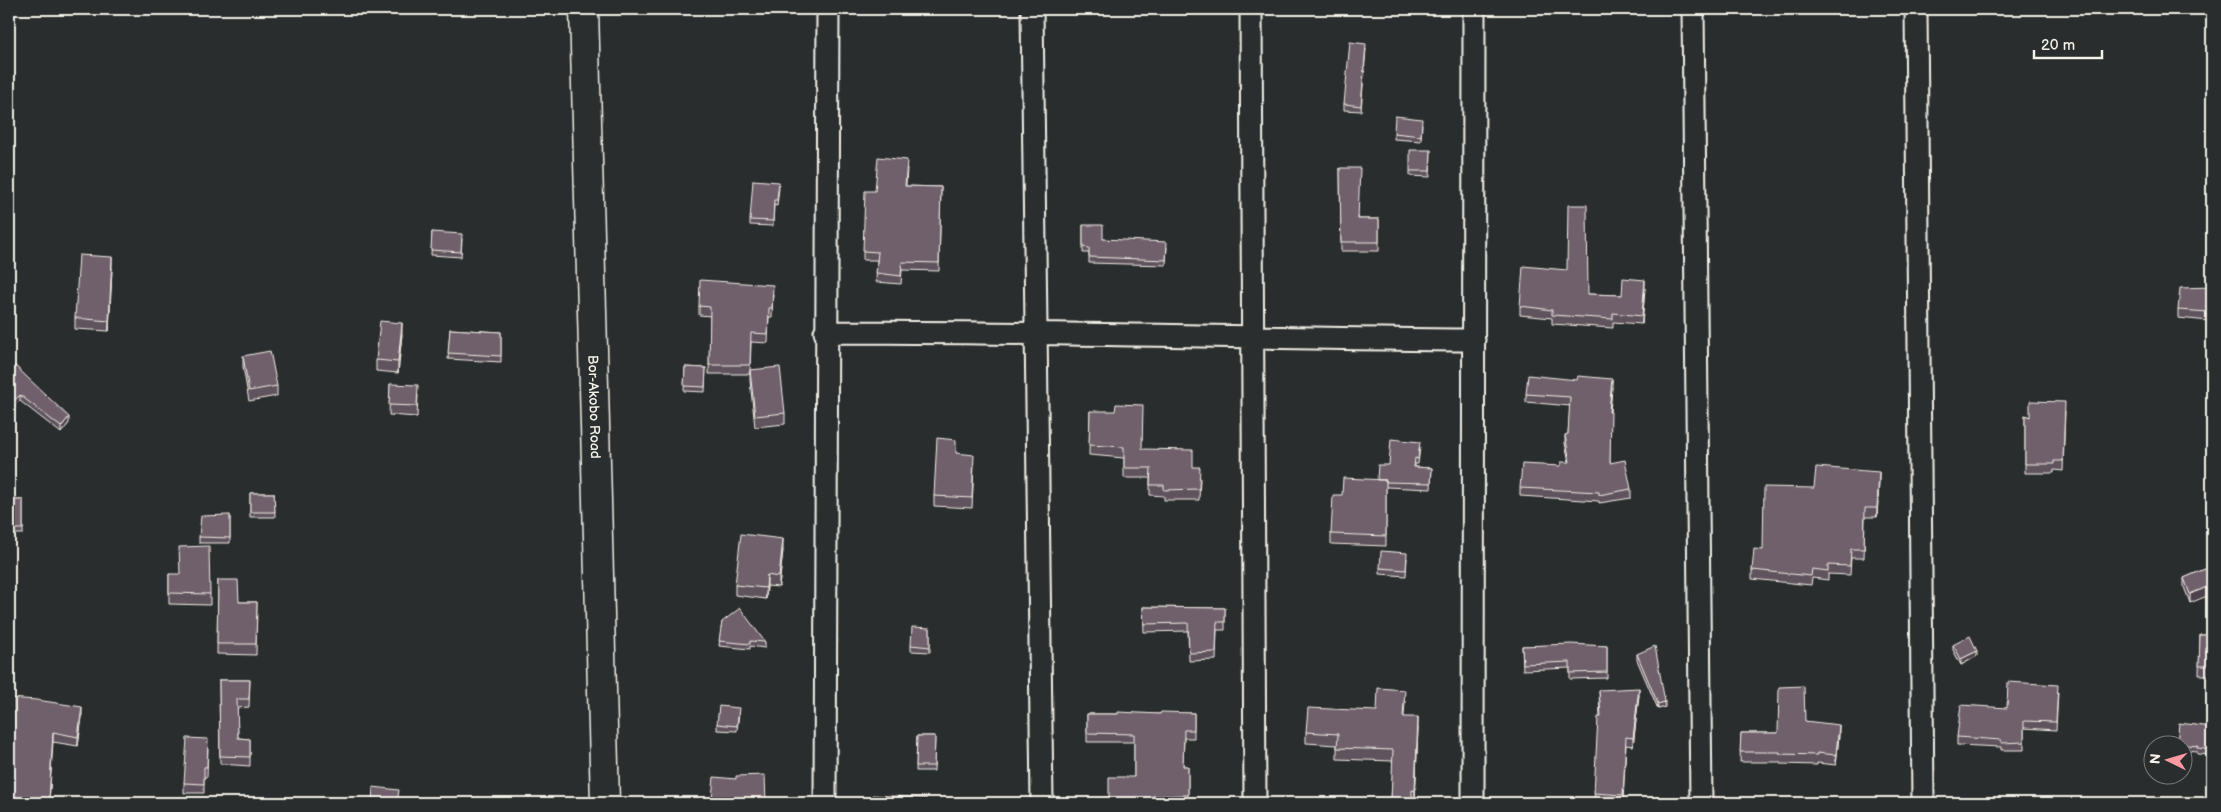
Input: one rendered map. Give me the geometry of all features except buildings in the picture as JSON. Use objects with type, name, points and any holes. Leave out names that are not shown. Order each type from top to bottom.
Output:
[{"type":"street","name":"Bor-Akobo Road","points":[[584,9],[605,803]]},
{"type":"street","points":[[825,803],[825,332],[828,9]]},
{"type":"street","points":[[1032,9],[1042,803]]},
{"type":"street","points":[[1251,9],[1255,803]]},
{"type":"street","points":[[1473,803],[1474,9]]},
{"type":"street","points":[[1693,9],[1701,803]]},
{"type":"street","points":[[1916,9],[1923,803]]},
{"type":"street","points":[[825,332],[1035,332],[1252,338],[1474,340]]}]
